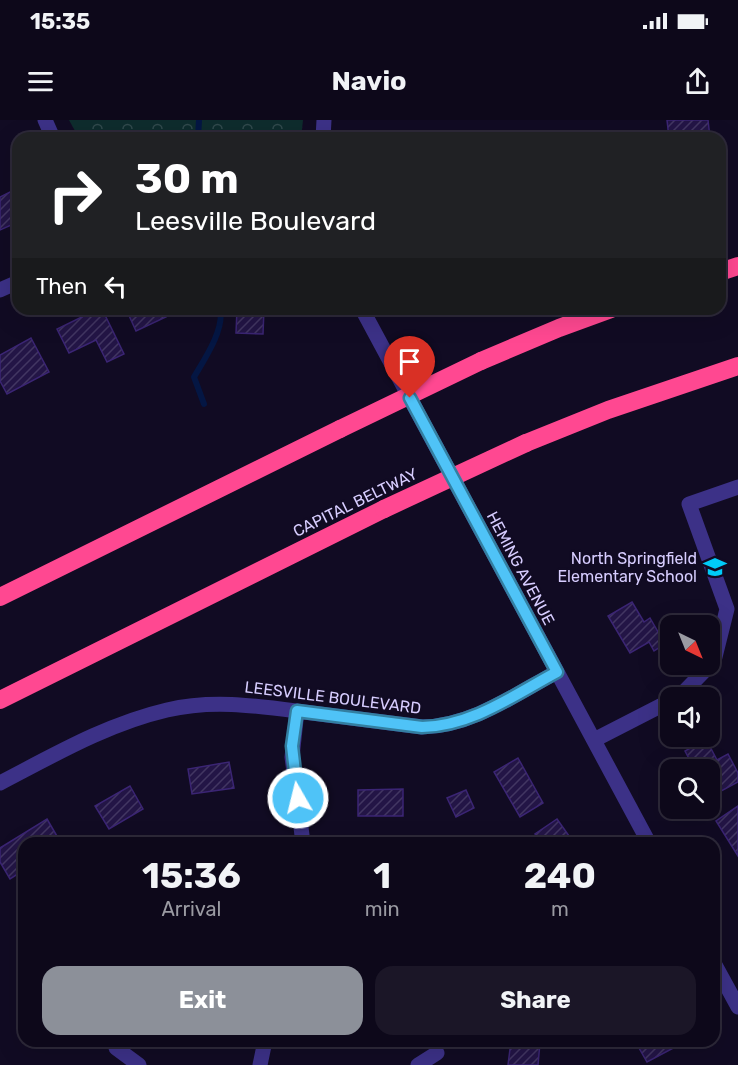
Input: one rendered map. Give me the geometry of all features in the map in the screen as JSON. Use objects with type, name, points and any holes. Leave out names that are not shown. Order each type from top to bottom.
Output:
[{"type":"highway","points":[[0,597],[481,361],[595,315]]},
{"type":"highway","name":"CAPITAL BELTWAY","points":[[0,700],[384,509],[526,443],[608,410],[738,366]]},
{"type":"street","name":"HEMING AVENUE","points":[[365,315],[647,837]]},
{"type":"street","points":[[689,687],[714,661],[727,609],[689,504],[738,487]]},
{"type":"street","name":"LEESVILLE BOULEVARD","points":[[0,783],[122,723],[168,710],[231,703],[422,727],[442,727],[462,722],[481,713],[557,672]]},
{"type":"street","points":[[594,740],[660,706]]},
{"type":"street","points":[[297,711],[292,757],[302,837]]},
{"type":"street","points":[[720,974],[738,1007]]},
{"type":"street","points":[[260,1065],[264,1047]]},
{"type":"street","points":[[116,1048],[139,1065]]},
{"type":"street","points":[[418,1065],[437,1053]]},
{"type":"green space","points":[[69,120],[303,120],[302,132],[76,132]]},
{"type":"building","points":[[667,120],[708,120],[709,132],[668,132]]},
{"type":"building","points":[[12,191],[12,225],[0,230],[0,197]]},
{"type":"building","points":[[86,315],[105,315],[124,354],[107,362],[96,340],[69,353],[57,329]]},
{"type":"building","points":[[129,315],[165,315],[166,317],[136,331]]},
{"type":"building","points":[[237,315],[264,315],[263,334],[236,333]]},
{"type":"building","points":[[31,338],[49,372],[7,394],[0,381],[0,355]]},
{"type":"building","points":[[632,602],[644,622],[650,618],[660,635],[660,647],[654,651],[649,642],[630,653],[608,616]]},
{"type":"building","points":[[692,747],[710,747],[716,759],[689,759],[685,751]]},
{"type":"building","points":[[728,754],[738,773],[738,782],[720,792],[719,759]]},
{"type":"building","points":[[518,758],[543,803],[520,817],[494,772]]},
{"type":"building","points":[[229,762],[234,788],[192,794],[188,769]]},
{"type":"building","points":[[130,786],[143,809],[109,829],[95,806]]},
{"type":"building","points":[[403,789],[403,816],[358,816],[358,790]]},
{"type":"building","points":[[466,790],[474,808],[456,817],[447,798]]},
{"type":"building","points":[[738,806],[738,856],[716,821]]},
{"type":"building","points":[[47,819],[58,837],[18,837],[18,874],[10,879],[0,862],[0,848]]},
{"type":"building","points":[[557,819],[570,837],[537,837],[535,834]]},
{"type":"building","points":[[510,1047],[540,1047],[538,1065],[508,1065]]},
{"type":"building","points":[[638,1047],[675,1047],[647,1062]]},
{"type":"waterway","points":[[198,132],[199,120]]},
{"type":"waterway","points":[[204,404],[194,377],[217,335],[221,315]]},
{"type":"place","name":"North Springfield Elementary School","points":[[715,567]]},
{"type":"route","points":[[298,798],[292,757],[297,711],[422,727],[442,727],[462,722],[481,713],[557,672],[410,398]]}]
